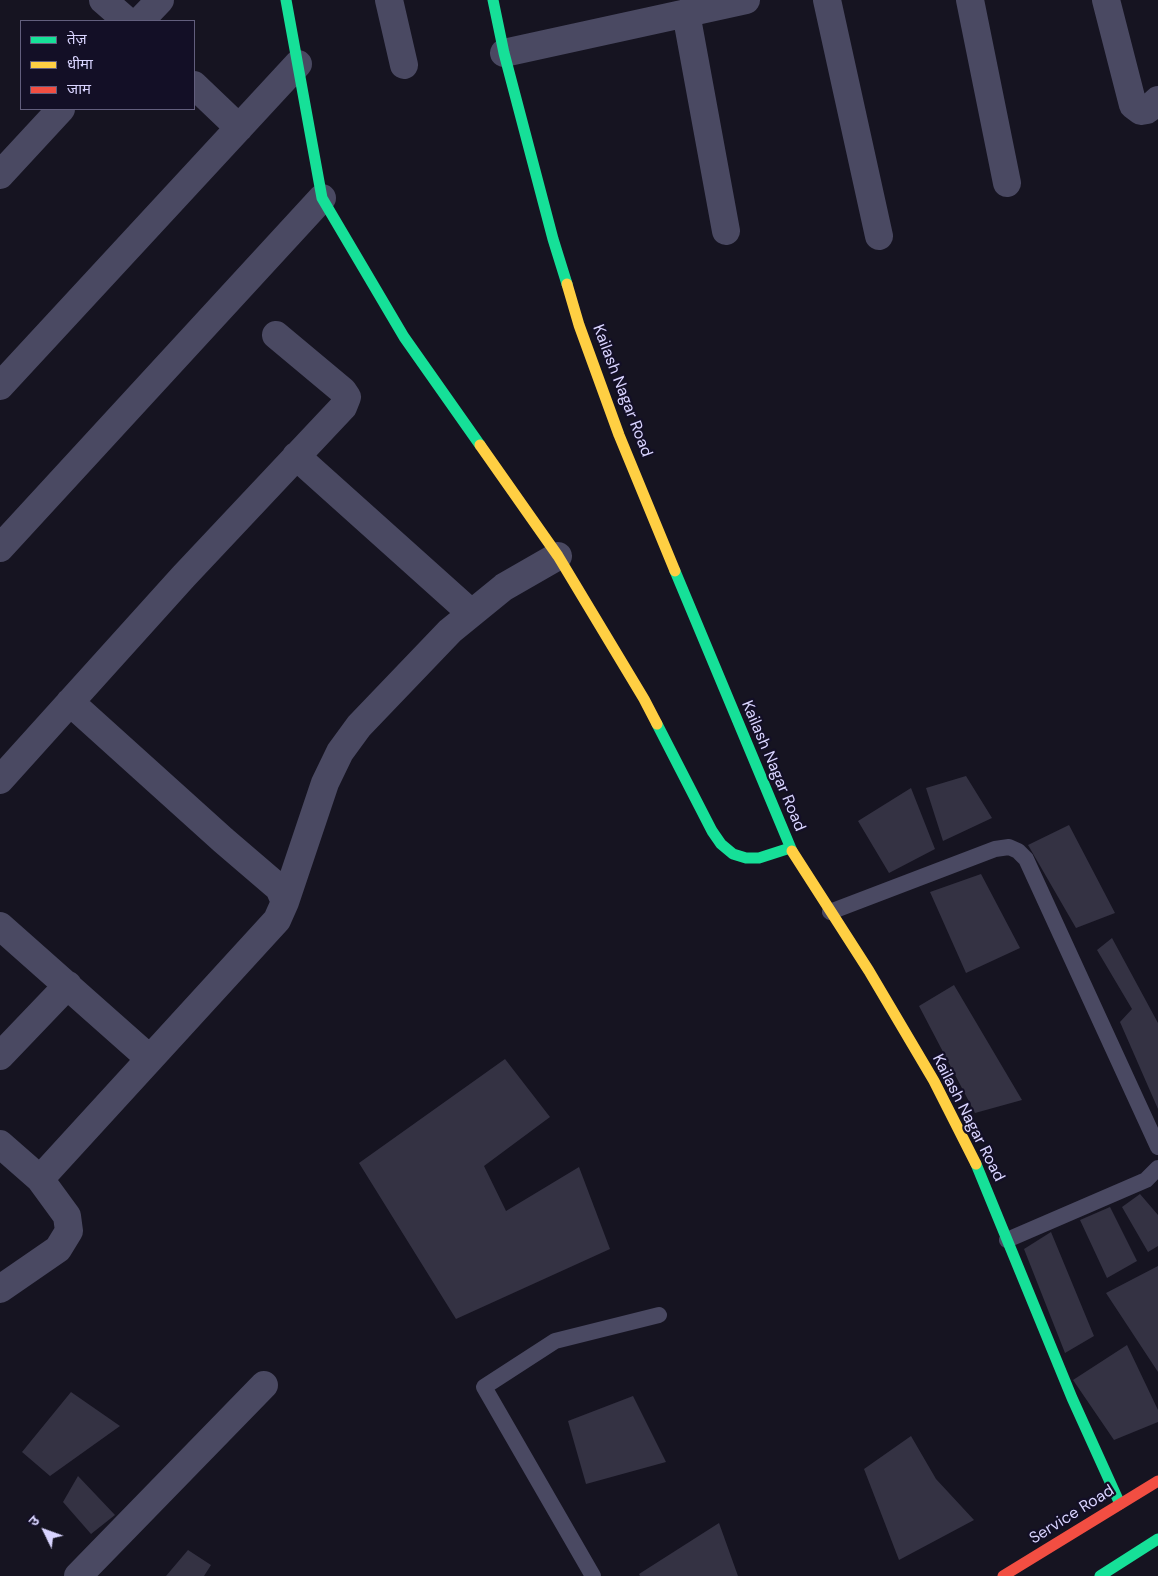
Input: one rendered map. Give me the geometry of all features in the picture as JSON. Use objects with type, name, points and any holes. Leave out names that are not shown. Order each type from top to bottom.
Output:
[{"type":"main road","points":[[286,0],[322,198],[404,337],[558,556],[644,700],[712,831],[721,844],[733,854],[746,858],[759,858],[790,848]]},
{"type":"main road","name":"Kailash Nagar Road","points":[[493,0],[504,53],[553,239],[583,334],[619,434],[790,848],[869,971],[934,1081],[974,1160],[1072,1398],[1120,1504]]},
{"type":"main road","name":"Service Road","points":[[1003,1576],[1158,1481]]},
{"type":"main road","points":[[1100,1576],[1158,1539]]},
{"type":"street","points":[[103,0],[126,20]]},
{"type":"street","points":[[141,20],[160,0]]},
{"type":"street","points":[[389,0],[404,65]]},
{"type":"street","points":[[504,53],[746,0]]},
{"type":"street","points":[[827,0],[879,236]]},
{"type":"street","points":[[970,0],[1007,183]]},
{"type":"street","points":[[1106,0],[1133,105],[1140,111],[1147,110],[1158,100]]},
{"type":"street","points":[[686,13],[726,231]]},
{"type":"street","points":[[0,386],[298,64]]},
{"type":"street","points":[[195,86],[239,128]]},
{"type":"street","points":[[0,175],[60,110]]},
{"type":"street","points":[[0,548],[322,198]]},
{"type":"street","points":[[0,780],[183,577],[343,407],[347,397],[342,391],[276,336]]},
{"type":"street","points":[[296,456],[471,613]]},
{"type":"street","points":[[40,1178],[277,920],[285,902],[325,783],[340,752],[360,726],[450,630],[504,587],[558,556]]},
{"type":"street","points":[[70,702],[279,888],[285,902]]},
{"type":"street","points":[[0,926],[150,1059]]},
{"type":"street","points":[[0,1056],[68,985]]},
{"type":"street","points":[[0,1144],[40,1178],[67,1216],[69,1232],[58,1249],[0,1289]]},
{"type":"street","points":[[78,1576],[264,1385]]},
{"type":"lane","points":[[830,912],[996,849],[1009,847],[1018,851],[1026,859],[1158,1147]]},
{"type":"lane","points":[[1007,1240],[1146,1180],[1158,1168]]},
{"type":"lane","points":[[593,1576],[484,1387],[555,1341],[658,1315]]},
{"type":"building","points":[[966,776],[992,818],[943,841],[926,788]]},
{"type":"building","points":[[911,788],[935,849],[889,873],[858,821]]},
{"type":"building","points":[[1069,825],[1115,913],[1076,928],[1028,845]]},
{"type":"building","points":[[981,874],[1020,948],[966,973],[930,892]]},
{"type":"building","points":[[1112,938],[1158,1023],[1158,1109],[1120,1022],[1132,1009],[1097,950]]},
{"type":"building","points":[[954,985],[1022,1100],[975,1113],[919,1006]]},
{"type":"building","points":[[505,1059],[550,1117],[484,1166],[506,1211],[579,1167],[610,1249],[456,1319],[359,1163]]},
{"type":"building","points":[[1140,1194],[1158,1215],[1158,1246],[1148,1252],[1122,1207]]},
{"type":"building","points":[[1110,1207],[1137,1261],[1107,1278],[1080,1220]]},
{"type":"building","points":[[1051,1232],[1094,1336],[1065,1353],[1024,1249]]},
{"type":"building","points":[[1158,1266],[1158,1372],[1106,1293]]},
{"type":"building","points":[[1127,1345],[1158,1410],[1158,1422],[1114,1440],[1073,1380]]},
{"type":"building","points":[[71,1392],[120,1426],[50,1476],[22,1452]]},
{"type":"building","points":[[633,1396],[666,1462],[586,1484],[568,1421]]},
{"type":"building","points":[[911,1436],[936,1479],[974,1520],[899,1560],[864,1469]]},
{"type":"building","points":[[78,1476],[115,1515],[91,1534],[63,1502]]},
{"type":"building","points":[[719,1523],[738,1576],[640,1576],[639,1574]]},
{"type":"building","points":[[188,1550],[211,1565],[204,1576],[166,1576]]},
{"type":"traffic: fast","points":[[286,0],[322,198],[404,337],[480,445]]},
{"type":"traffic: fast","points":[[493,0],[504,53],[553,239],[567,284]]},
{"type":"traffic: fast","points":[[675,571],[792,851]]},
{"type":"traffic: fast","points":[[657,724],[712,831],[721,844],[733,854],[746,858],[759,858],[790,848]]},
{"type":"traffic: fast","points":[[976,1164],[1072,1398],[1120,1504]]},
{"type":"traffic: fast","points":[[1100,1576],[1158,1539]]},
{"type":"traffic: slow","points":[[567,284],[579,325],[619,435],[675,571]]},
{"type":"traffic: slow","points":[[480,445],[558,556],[657,724]]},
{"type":"traffic: slow","points":[[792,851],[869,971],[934,1081],[976,1164]]},
{"type":"traffic: jam","points":[[1003,1576],[1158,1481]]}]
